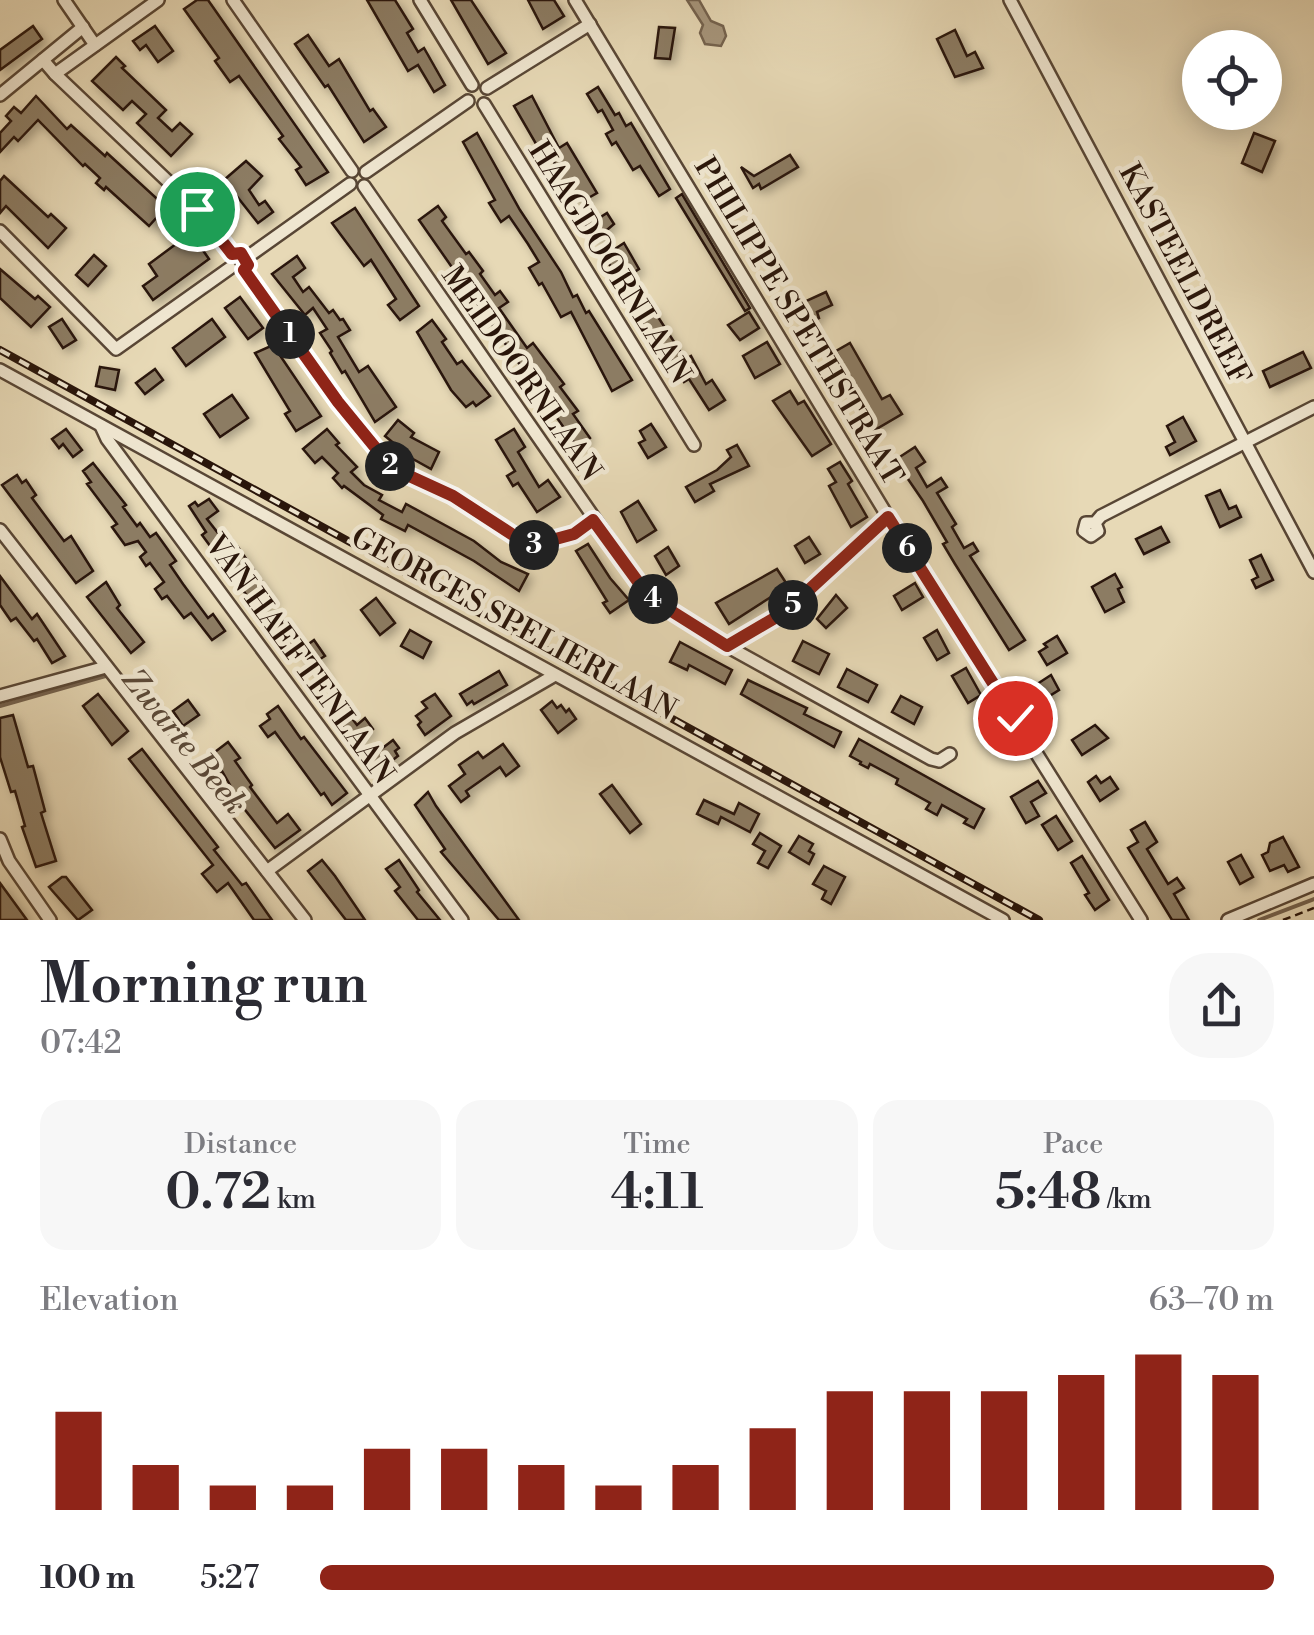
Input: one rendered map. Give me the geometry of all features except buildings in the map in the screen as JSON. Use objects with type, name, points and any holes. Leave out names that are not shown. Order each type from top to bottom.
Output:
[{"type":"street","points":[[64,0],[96,45]]},
{"type":"street","points":[[55,74],[158,0]]},
{"type":"street","points":[[232,0],[351,177],[356,188],[368,180],[360,168],[351,177],[236,272],[228,261],[232,254]]},
{"type":"street","points":[[420,0],[472,85]]},
{"type":"street","name":"PHILIPPE SPETHSTRAAT","points":[[576,0],[888,517],[1142,920]]},
{"type":"street","name":"KASTEELDREEF","points":[[1010,0],[1314,572]]},
{"type":"street","points":[[487,88],[590,24]]},
{"type":"street","points":[[0,95],[82,27]]},
{"type":"street","points":[[44,60],[197,209],[232,254]]},
{"type":"street","points":[[472,85],[487,88],[484,104],[476,106],[468,101],[466,93],[472,85]]},
{"type":"street","points":[[366,172],[468,101]]},
{"type":"street","name":"HAAGDOORNLAAN","points":[[484,104],[694,446]]},
{"type":"street","name":"MEIDOORNLAAN","points":[[364,186],[649,597],[727,646],[931,759],[939,762],[950,754]]},
{"type":"street","points":[[0,231],[116,348],[230,268]]},
{"type":"street","points":[[232,254],[241,253],[338,402],[392,468],[453,496],[530,546],[574,534],[593,520]]},
{"type":"street","name":"GEORGES SPELIERLAAN","points":[[0,370],[1003,920]]},
{"type":"street","points":[[1095,523],[1101,516],[1314,406]]},
{"type":"street","name":"VAN HAEFTENLAAN","points":[[101,426],[462,920]]},
{"type":"street","points":[[727,646],[785,612],[888,517]]},
{"type":"street","points":[[0,530],[306,920]]},
{"type":"street","points":[[0,696],[106,668]]},
{"type":"street","points":[[267,871],[456,733],[554,675]]},
{"type":"street","points":[[0,840],[9,861],[50,920]]},
{"type":"street","points":[[1228,920],[1314,884]]},
{"type":"path","points":[[1284,920],[1314,908]]},
{"type":"shaded area","points":[[687,0],[699,0],[711,21],[723,26],[726,36],[721,46],[705,44],[700,33],[703,25]]},
{"type":"waterway","name":"Zwarte Beek","points":[[0,706],[109,675]]},
{"type":"waterway","points":[[1259,920],[1314,899]]},
{"type":"railway","points":[[0,350],[1039,920]]},
{"type":"route","points":[[197,209],[232,254],[241,253],[246,258],[248,265],[244,270],[338,402],[392,468],[453,496],[530,546],[574,534],[593,520],[649,597],[727,646],[785,612],[888,517],[1015,718]]}]
